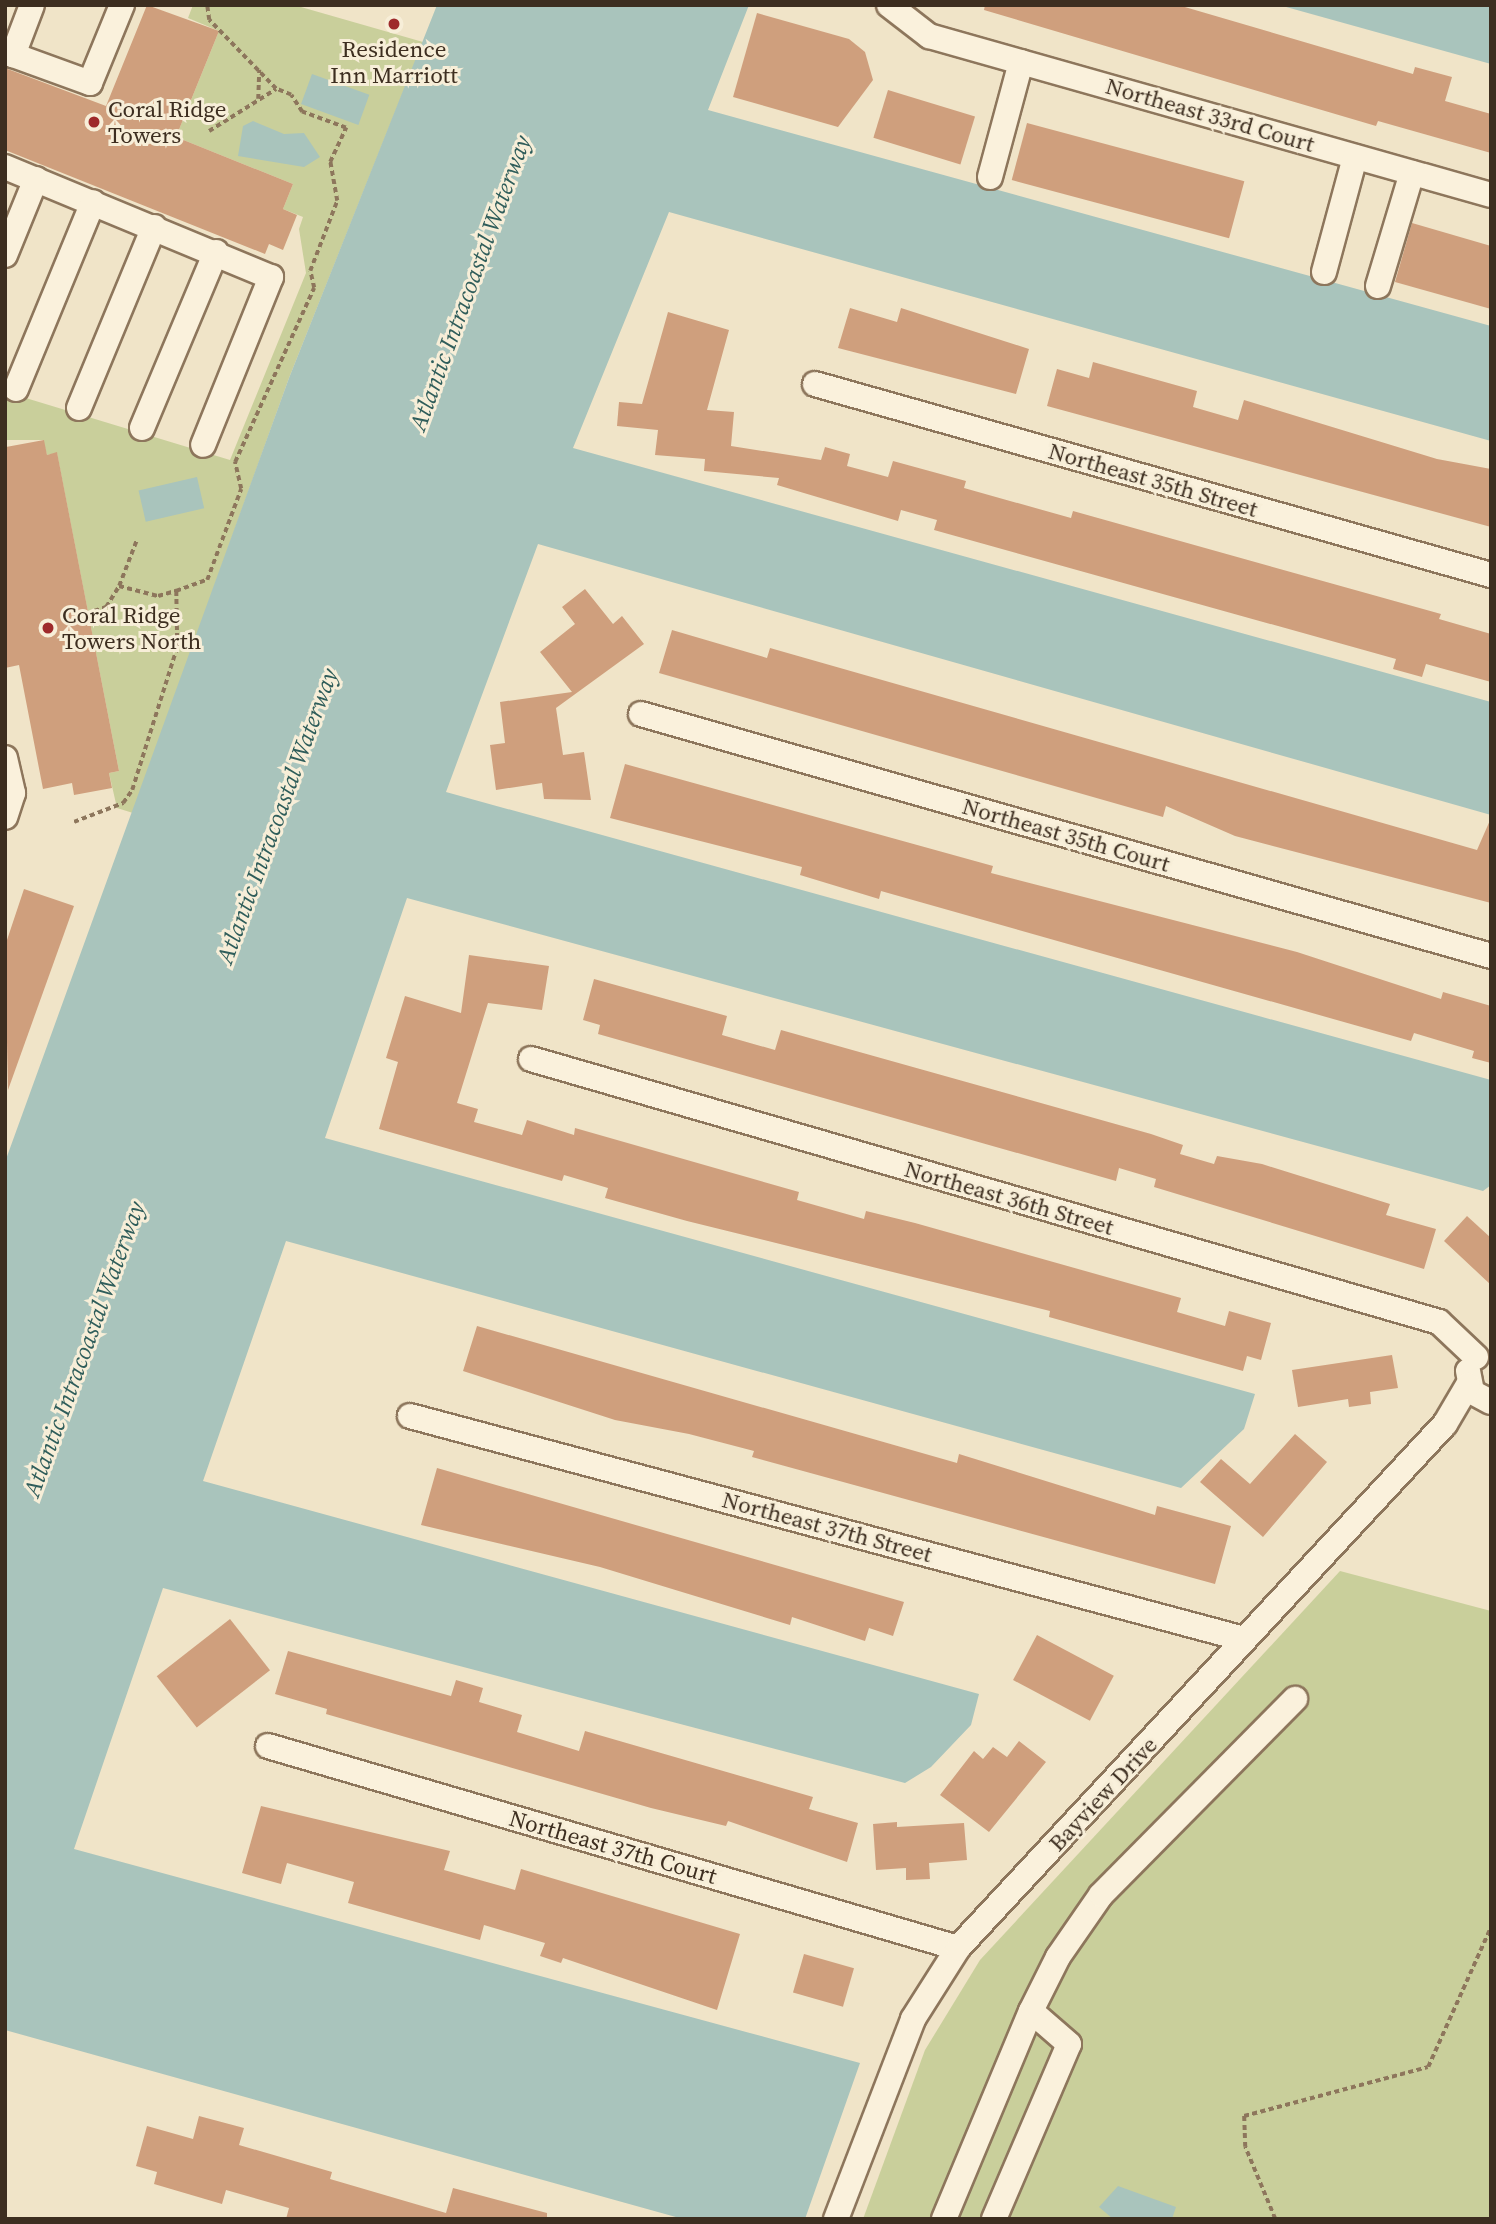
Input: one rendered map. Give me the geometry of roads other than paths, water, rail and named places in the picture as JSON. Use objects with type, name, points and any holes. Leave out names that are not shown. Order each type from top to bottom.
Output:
[{"type":"street","points":[[32,5],[9,54],[90,83],[122,5]]},
{"type":"street","name":"Northeast 33rd Court","points":[[889,5],[929,36],[1491,195]]},
{"type":"street","points":[[990,177],[1021,62]]},
{"type":"street","points":[[1324,272],[1355,156]]},
{"type":"street","points":[[5,167],[263,271],[271,283],[204,445]]},
{"type":"street","points":[[1378,286],[1412,173]]},
{"type":"street","points":[[5,255],[36,179]]},
{"type":"street","points":[[16,389],[93,202]]},
{"type":"street","points":[[79,408],[154,227]]},
{"type":"street","points":[[142,428],[216,252]]},
{"type":"street","name":"Northeast 35th Street","points":[[815,384],[1491,575]]},
{"type":"street","name":"Northeast 35th Court","points":[[641,714],[1491,956]]},
{"type":"street","points":[[5,817],[13,793],[6,759]]},
{"type":"street","name":"Northeast 36th Street","points":[[531,1059],[1439,1322],[1484,1355]]},
{"type":"street","name":"Bayview Drive","points":[[836,2219],[913,2018],[958,1948],[1449,1420],[1484,1355]]},
{"type":"street","name":"Bayview Drive","points":[[1449,1420],[1464,1418],[1489,1402],[1468,1385]]},
{"type":"street","name":"Northeast 37th Street","points":[[410,1416],[1244,1639]]},
{"type":"street","points":[[944,2219],[1031,2011],[1101,1895],[1296,1699]]},
{"type":"street","name":"Northeast 37th Court","points":[[268,1746],[958,1948]]},
{"type":"street","points":[[994,2219],[1069,2044],[1031,2011]]},
{"type":"water","name":"Atlantic Intracoastal Waterway","points":[[437,5],[749,5],[708,110],[1491,326],[1491,441],[669,212],[573,448],[1491,702],[1491,815],[538,544],[446,792],[1491,1080],[1491,1185],[1483,1191],[407,898],[325,1138],[1255,1394],[1244,1429],[1181,1488],[286,1241],[203,1481],[979,1694],[971,1725],[931,1767],[905,1783],[163,1588],[74,1849],[860,2063],[805,2219],[683,2219],[5,2030],[5,1162],[289,378]]},
{"type":"water","points":[[1279,5],[1491,5],[1491,64]]},
{"type":"water","points":[[312,74],[369,95],[358,125],[301,104]]},
{"type":"water","points":[[253,121],[284,134],[304,133],[320,157],[304,167],[238,156],[243,126]]},
{"type":"water","points":[[197,477],[204,508],[146,522],[139,490]]},
{"type":"water","points":[[1118,2186],[1176,2207],[1172,2219],[1113,2219],[1099,2207]]},
{"type":"place","name":"Residence Inn Marriott","points":[[394,24]]},
{"type":"place","name":"Coral Ridge Towers","points":[[94,122]]},
{"type":"place","name":"Coral Ridge Towers North","points":[[48,628]]}]
